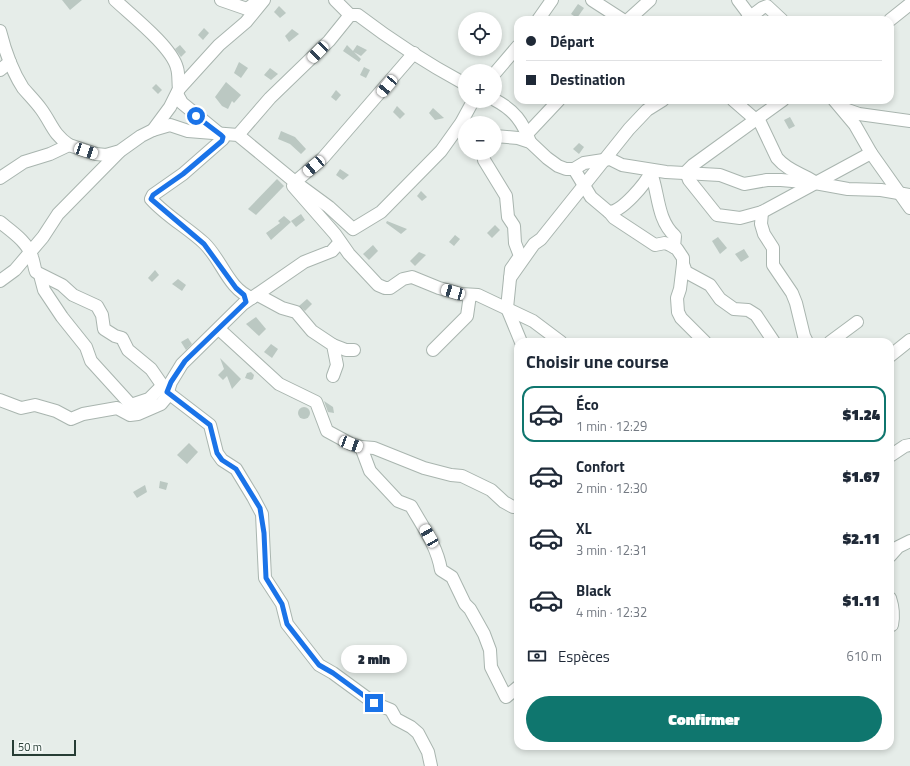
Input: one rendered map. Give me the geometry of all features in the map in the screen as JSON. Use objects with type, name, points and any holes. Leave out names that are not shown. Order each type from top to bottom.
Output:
[{"type":"street","points":[[115,0],[155,36],[174,60],[177,68],[178,92],[182,103],[223,137],[222,141],[151,198],[204,244],[236,288],[250,297],[296,312],[312,331],[333,345],[346,350],[354,350]]},
{"type":"street","points":[[221,0],[245,9],[251,8],[259,0]]},
{"type":"street","points":[[153,130],[164,116],[178,92],[219,45],[246,22],[264,0]]},
{"type":"street","points":[[334,0],[350,15]]},
{"type":"street","points":[[541,16],[552,0]]},
{"type":"street","points":[[592,0],[617,16]]},
{"type":"street","points":[[632,16],[650,0]]},
{"type":"street","points":[[738,0],[747,16]]},
{"type":"street","points":[[894,16],[905,4]]},
{"type":"street","points":[[751,16],[767,6],[778,16]]},
{"type":"street","points":[[238,135],[270,98],[329,41],[350,15],[358,14],[384,34],[458,80]]},
{"type":"street","points":[[0,31],[5,66],[42,110],[52,130],[60,139],[78,149],[101,155],[120,151]]},
{"type":"street","points":[[502,65],[514,51]]},
{"type":"street","points":[[293,181],[324,158],[414,53]]},
{"type":"street","points":[[529,138],[556,104]]},
{"type":"street","points":[[510,278],[534,244],[541,239],[629,130],[647,110],[657,104]]},
{"type":"street","points":[[738,104],[757,119],[782,163],[789,169],[815,183]]},
{"type":"street","points":[[686,172],[693,165],[777,104]]},
{"type":"street","points":[[838,104],[859,114],[910,121]]},
{"type":"street","points":[[838,104],[861,135],[871,152],[906,195],[910,208]]},
{"type":"street","points":[[502,105],[516,114],[523,123],[529,138],[558,166],[574,169],[584,163],[610,159],[622,165],[651,171],[720,175],[744,184],[767,180],[815,183],[840,189],[881,190],[906,195]]},
{"type":"street","points":[[0,281],[15,270],[43,238],[58,214],[120,151],[141,136],[153,130],[170,125],[188,131],[221,135],[238,135],[293,181],[329,207],[350,227],[357,228],[384,210],[441,151],[458,130]]},
{"type":"street","points":[[502,137],[529,138]]},
{"type":"street","points":[[0,178],[24,162],[50,154],[69,145]]},
{"type":"street","points":[[686,172],[689,180],[717,215],[740,218],[762,212],[871,152]]},
{"type":"street","points":[[484,160],[506,196],[508,217],[514,226],[515,243],[520,256],[511,269],[507,308],[519,338]]},
{"type":"street","points":[[574,169],[591,197],[620,223],[652,243],[657,245],[665,243],[674,247],[682,254],[683,264],[680,289],[677,298],[678,312],[681,318],[701,338]]},
{"type":"street","points":[[609,212],[615,211],[623,206],[646,181],[651,171]]},
{"type":"street","points":[[651,171],[658,194],[657,203],[666,224],[674,236],[674,247]]},
{"type":"street","points":[[293,181],[296,191],[349,254],[378,285],[390,288],[403,279],[412,277],[439,288],[461,294],[478,295],[532,321],[555,338]]},
{"type":"street","points":[[762,212],[761,224],[764,234],[772,248],[773,265],[792,293],[805,338]]},
{"type":"street","points":[[0,222],[13,231],[30,252],[36,272],[62,285],[73,295],[97,306],[102,315],[104,329],[114,336],[122,338],[128,350],[151,369],[164,389],[210,425],[217,453],[222,460],[236,469],[260,508],[264,533],[266,578],[282,604],[287,624],[319,665],[333,673],[374,703],[391,710],[396,719],[414,729],[424,741],[431,759],[431,766]]},
{"type":"street","points":[[40,275],[44,290],[62,317],[86,347],[91,361],[131,405],[149,399],[164,389],[182,364],[250,297],[304,262],[332,251],[340,242]]},
{"type":"street","points":[[683,264],[689,275],[710,285],[724,302],[734,309],[748,310],[756,315],[771,338]]},
{"type":"street","points":[[433,350],[467,316],[470,295]]},
{"type":"street","points":[[835,338],[857,322]]},
{"type":"street","points":[[218,329],[279,384],[316,402],[327,431],[361,448],[374,448],[397,456],[412,464],[450,475],[462,476],[486,487],[504,502],[514,507]]},
{"type":"street","points":[[894,353],[910,340]]},
{"type":"street","points":[[333,345],[337,364],[333,376]]},
{"type":"street","points":[[0,400],[21,408],[35,405],[56,411],[71,419],[83,414],[94,414],[117,408],[130,415],[138,414],[161,404],[166,398],[164,389]]},
{"type":"street","points":[[894,453],[905,446],[910,445]]},
{"type":"street","points":[[361,448],[370,471],[398,501],[411,506],[438,554],[441,570],[452,577],[465,604],[470,609],[484,634],[490,650],[491,667],[506,697],[514,690]]},
{"type":"street","points":[[894,552],[898,547],[910,541]]},
{"type":"building","points":[[62,0],[82,0],[70,10]]},
{"type":"building","points":[[578,4],[584,8],[578,16],[571,14]]},
{"type":"building","points":[[279,6],[286,13],[280,18],[274,12]]},
{"type":"building","points":[[204,28],[209,33],[203,40],[198,35]]},
{"type":"building","points":[[292,29],[299,34],[289,42],[285,36]]},
{"type":"building","points":[[180,45],[186,52],[181,57],[175,49]]},
{"type":"building","points":[[347,45],[353,51],[357,45],[367,50],[361,56],[354,52],[361,59],[359,62],[343,51]]},
{"type":"building","points":[[239,62],[248,68],[241,78],[234,73]]},
{"type":"building","points":[[364,67],[370,70],[366,78],[360,75]]},
{"type":"building","points":[[270,68],[278,74],[271,80],[264,75]]},
{"type":"building","points":[[226,82],[241,95],[234,103],[232,101],[228,109],[222,106],[215,97]]},
{"type":"building","points":[[156,84],[162,90],[158,94],[152,88]]},
{"type":"building","points":[[336,90],[341,95],[336,101],[331,97]]},
{"type":"building","points":[[397,106],[405,114],[400,119],[393,112]]},
{"type":"building","points":[[433,108],[444,118],[435,120],[429,113]]},
{"type":"building","points":[[790,117],[795,126],[789,129],[784,120]]},
{"type":"building","points":[[281,131],[295,137],[306,149],[301,154],[290,144],[278,139]]},
{"type":"building","points":[[579,143],[584,147],[579,154],[573,149]]},
{"type":"building","points":[[340,169],[349,175],[343,180],[336,175]]},
{"type":"building","points":[[277,179],[284,186],[256,215],[248,209]]},
{"type":"building","points":[[421,191],[427,197],[422,201],[417,196]]},
{"type":"building","points":[[301,214],[305,220],[296,227],[291,221]]},
{"type":"building","points":[[284,216],[291,222],[271,240],[266,233],[280,223],[278,221]]},
{"type":"building","points":[[387,221],[407,229],[401,234],[386,223]]},
{"type":"building","points":[[495,225],[500,230],[492,238],[487,233]]},
{"type":"building","points":[[455,235],[460,239],[454,246],[449,242]]},
{"type":"building","points":[[718,237],[727,248],[720,254],[712,241]]},
{"type":"building","points":[[373,245],[378,251],[369,260],[363,254]]},
{"type":"building","points":[[744,249],[749,257],[741,262],[735,254]]},
{"type":"building","points":[[419,252],[426,255],[415,266],[410,261]]},
{"type":"building","points":[[155,270],[159,275],[152,282],[148,278]]},
{"type":"building","points":[[178,279],[186,285],[182,291],[172,284]]},
{"type":"building","points":[[307,299],[312,304],[305,311],[299,306]]},
{"type":"building","points":[[256,317],[266,329],[259,336],[246,324]]},
{"type":"building","points":[[188,338],[192,344],[186,350],[181,342]]},
{"type":"building","points":[[271,344],[278,349],[272,358],[264,352]]},
{"type":"building","points":[[220,358],[241,379],[232,389],[227,376],[223,380],[218,375],[224,369]]},
{"type":"building","points":[[251,372],[254,375],[253,379],[251,380],[245,378],[247,373]]},
{"type":"building","points":[[324,401],[333,407],[334,413],[328,412]]},
{"type":"building","points":[[306,407],[309,408],[309,418],[302,419],[299,418],[298,411],[299,408]]},
{"type":"building","points":[[189,443],[198,452],[187,464],[177,455]]},
{"type":"building","points":[[160,481],[168,483],[166,490],[159,488]]},
{"type":"building","points":[[145,485],[147,492],[137,498],[133,492]]},
{"type":"route","points":[[196,116],[221,135],[223,137],[222,141],[183,174],[153,195],[151,199],[204,244],[236,288],[244,295],[246,302],[242,304],[190,358],[182,364],[167,392],[208,422],[216,444],[217,453],[224,462],[236,469],[260,508],[264,533],[264,570],[269,586],[282,604],[287,624],[319,665],[333,673],[374,703]]}]
